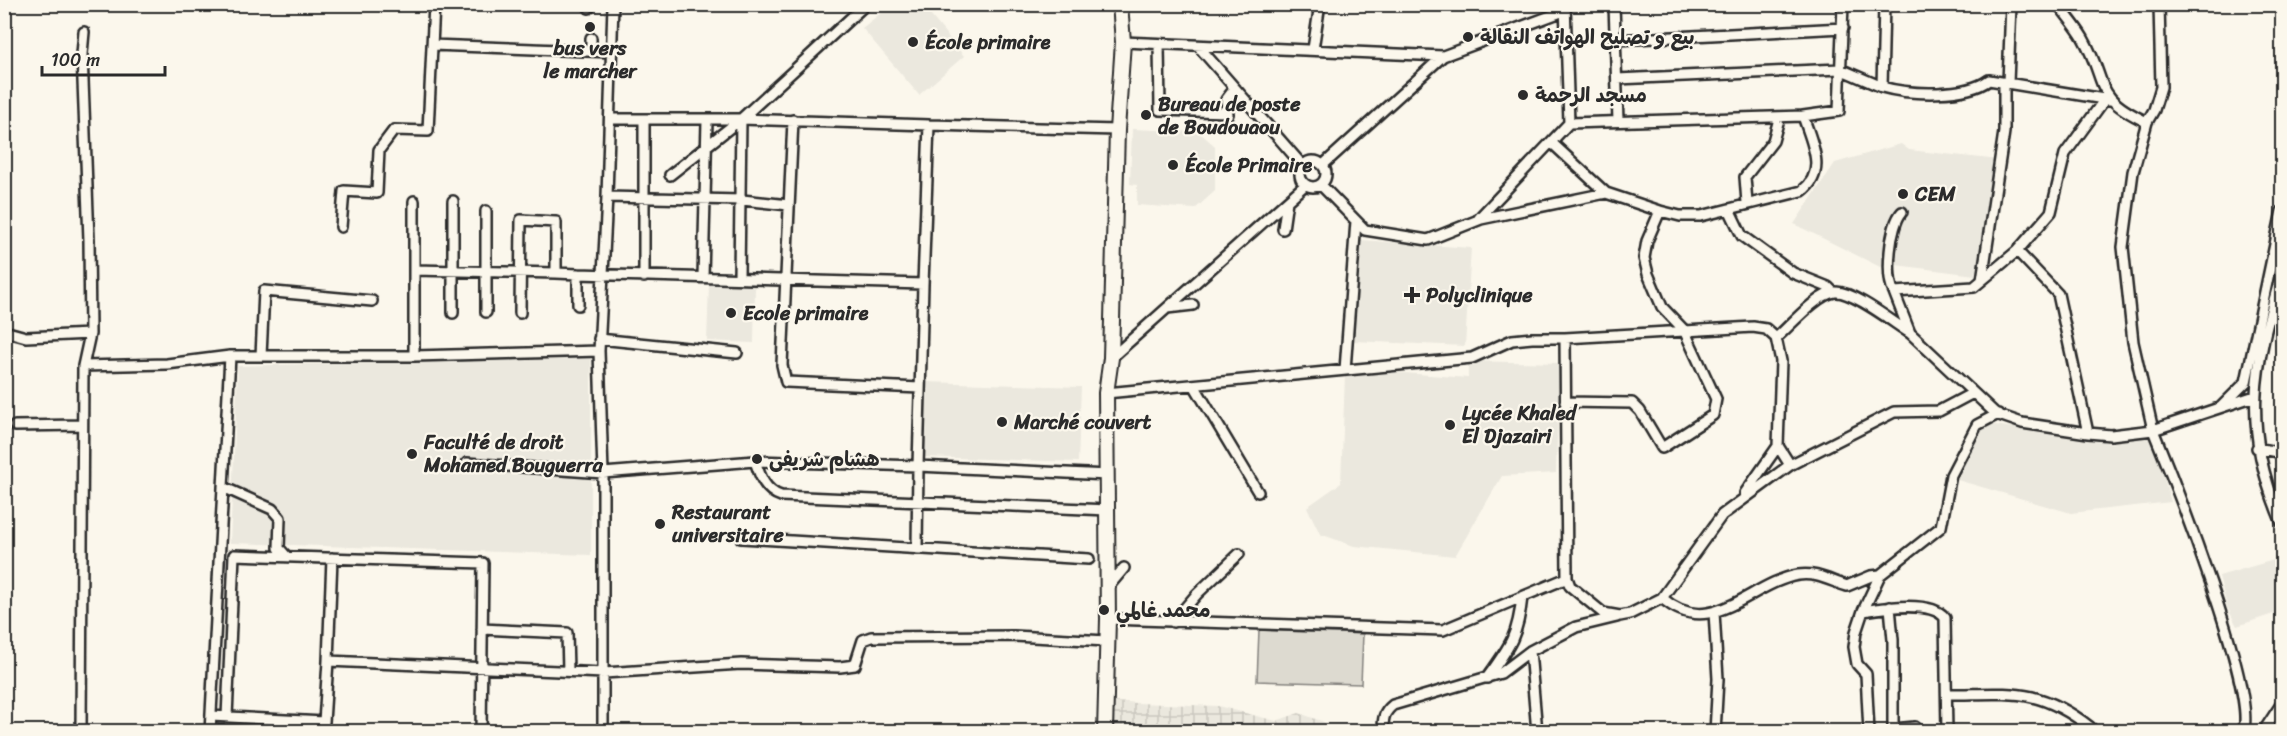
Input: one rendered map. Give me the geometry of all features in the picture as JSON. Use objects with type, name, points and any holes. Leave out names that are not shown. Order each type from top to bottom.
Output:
[{"type":"main road","points":[[1105,732],[1108,619],[1106,393],[1111,358],[1117,130],[1123,42],[1120,4]]},
{"type":"street","points":[[341,227],[344,191],[377,193],[379,150],[394,129],[428,131],[434,4]]},
{"type":"street","points":[[603,732],[603,473],[599,351],[608,197],[613,4]]},
{"type":"street","points":[[670,175],[741,119],[866,4]]},
{"type":"street","points":[[1313,49],[1320,4]]},
{"type":"street","points":[[1614,4],[1618,121]]},
{"type":"street","points":[[1569,123],[1779,119],[1839,111],[1843,4]]},
{"type":"street","points":[[1882,87],[1884,4]]},
{"type":"street","points":[[1982,280],[2004,132],[2012,4]]},
{"type":"street","points":[[2058,4],[2083,38],[2108,100]]},
{"type":"street","points":[[2159,4],[2161,87],[2154,110],[2147,122],[2127,198],[2123,247],[2133,342],[2153,430],[2175,483],[2234,654],[2243,700],[2245,727],[2243,732]]},
{"type":"street","points":[[1323,165],[1443,56],[1565,8],[1569,123],[1478,220]]},
{"type":"street","points":[[1616,40],[1843,28]]},
{"type":"street","points":[[81,732],[83,366],[90,334],[82,54],[84,32]]},
{"type":"street","points":[[591,38],[591,51]]},
{"type":"street","points":[[1123,42],[1443,56]]},
{"type":"street","points":[[1159,44],[1160,110],[1227,113],[1226,100],[1235,88]]},
{"type":"street","points":[[432,45],[612,52]]},
{"type":"street","points":[[1199,47],[1303,166]]},
{"type":"street","points":[[1617,79],[1840,69],[1882,87],[1920,95],[1981,86],[1989,80],[2108,100],[2121,110],[2147,122]]},
{"type":"street","points":[[1894,292],[1970,287],[2017,251],[2051,213],[2065,154],[2108,100]]},
{"type":"street","points":[[1552,143],[1606,192],[1660,212],[1691,217],[1802,191],[1810,185],[1816,171],[1816,156],[1803,116]]},
{"type":"street","points":[[644,118],[644,277]]},
{"type":"street","points":[[610,119],[793,120],[1117,130]]},
{"type":"street","points":[[739,277],[742,200],[741,119]]},
{"type":"street","points":[[1747,203],[1745,177],[1773,141],[1779,119]]},
{"type":"street","points":[[793,120],[782,365],[786,382],[920,388]]},
{"type":"street","points":[[703,277],[707,121]]},
{"type":"street","points":[[917,549],[929,125]]},
{"type":"street","points":[[1303,166],[1311,162],[1323,165]]},
{"type":"street","points":[[1303,166],[1301,178],[1305,184],[1313,188],[1321,185],[1326,178],[1323,165]]},
{"type":"street","points":[[1111,358],[1305,184]]},
{"type":"street","points":[[1321,185],[1365,230],[1428,240],[1478,220],[1606,192]]},
{"type":"street","points":[[608,197],[742,200],[789,205]]},
{"type":"street","points":[[414,201],[414,356]]},
{"type":"street","points":[[453,201],[453,313]]},
{"type":"street","points":[[1283,229],[1287,201]]},
{"type":"street","points":[[1729,209],[1742,236],[1793,273],[1828,287],[1833,292]]},
{"type":"street","points":[[486,211],[486,312]]},
{"type":"street","points":[[2220,408],[2246,382],[2283,211]]},
{"type":"street","points":[[1565,402],[1632,403],[1640,411],[1662,448],[1713,415],[1716,399],[1684,330],[1662,307],[1654,292],[1644,258],[1647,241],[1660,212]]},
{"type":"street","points":[[1902,212],[1894,220],[1889,270],[1890,285],[1910,333]]},
{"type":"street","points":[[520,313],[521,219],[556,222],[556,273]]},
{"type":"street","points":[[1345,370],[1356,221]]},
{"type":"street","points":[[2017,251],[2058,294],[2088,433]]},
{"type":"street","points":[[414,270],[519,271],[644,277],[786,278],[923,284]]},
{"type":"street","points":[[2283,272],[2259,365],[2255,396],[2258,448],[2267,486],[2283,523]]},
{"type":"street","points":[[578,274],[578,305]]},
{"type":"street","points":[[261,356],[264,291],[372,301]]},
{"type":"street","points":[[1776,338],[1817,301],[1833,292],[1848,294],[1910,333],[1998,414],[2022,423],[2088,433],[2111,435],[2153,430],[2255,396]]},
{"type":"street","points":[[1167,308],[1193,305]]},
{"type":"street","points":[[1106,393],[1472,358],[1512,340],[1753,327],[1766,329],[1776,338],[1781,361],[1778,446],[1740,500]]},
{"type":"street","points":[[4,331],[26,337],[90,334]]},
{"type":"street","points":[[1565,338],[1565,582]]},
{"type":"street","points":[[600,339],[736,353]]},
{"type":"street","points":[[83,366],[167,364],[230,356],[414,356],[599,351]]},
{"type":"street","points":[[210,732],[230,356]]},
{"type":"street","points":[[1194,385],[1258,492]]},
{"type":"street","points":[[1383,732],[1383,718],[1386,710],[1393,705],[1486,679],[1501,673],[1530,651],[1576,627],[1630,614],[1662,598],[1722,515],[1790,465],[1894,412],[1939,411],[1973,393]]},
{"type":"street","points":[[1869,732],[1866,674],[1857,664],[1854,647],[1863,611],[1880,575],[1941,528],[1951,476],[1977,425],[1998,414]]},
{"type":"street","points":[[15,426],[82,425]]},
{"type":"street","points":[[1778,446],[1790,465]]},
{"type":"street","points":[[2258,448],[2283,453]]},
{"type":"street","points":[[755,462],[765,484],[772,493],[781,496],[1108,510]]},
{"type":"street","points":[[467,463],[603,473],[755,462],[918,466],[1108,475]]},
{"type":"street","points":[[223,487],[272,509],[280,518],[279,548],[286,556]]},
{"type":"street","points":[[741,538],[1089,559]]},
{"type":"street","points":[[1173,622],[1197,594],[1239,554]]},
{"type":"street","points":[[227,717],[234,555],[483,563],[481,732]]},
{"type":"street","points":[[211,716],[324,727],[332,558]]},
{"type":"street","points":[[1108,587],[1124,568]]},
{"type":"street","points":[[1662,598],[1673,608],[1688,613],[1714,612],[1797,575],[1822,576],[1847,586],[1871,576],[1880,575]]},
{"type":"street","points":[[1108,619],[1443,630],[1565,582]]},
{"type":"street","points":[[1565,582],[1604,613],[1620,616]]},
{"type":"street","points":[[1486,679],[1508,649],[1519,625],[1522,597]]},
{"type":"street","points":[[1863,611],[1890,607],[1932,610],[1945,618],[1947,732]]},
{"type":"street","points":[[1890,607],[1893,640],[1893,730],[1915,728],[1920,732]]},
{"type":"street","points":[[1714,612],[1718,679],[1715,732]]},
{"type":"street","points":[[483,629],[567,633],[568,671]]},
{"type":"street","points":[[328,661],[604,673],[741,663],[840,667],[855,665],[863,640],[872,637],[1014,636],[1107,641]]},
{"type":"street","points":[[1530,651],[1537,732]]},
{"type":"street","points":[[1947,694],[2019,694],[2044,698],[2066,708],[2090,727],[2090,732]]},
{"type":"street","points":[[2263,732],[2279,715],[2283,703]]},
{"type":"shaded area","name":"École primaire","points":[[891,5],[922,5],[964,56],[919,95],[862,28]]},
{"type":"shaded area","name":"École Primaire","points":[[1132,129],[1199,132],[1215,146],[1215,191],[1195,209],[1137,205],[1137,185],[1130,184]]},
{"type":"shaded area","name":"CEM","points":[[1901,144],[1909,150],[1999,160],[1975,275],[1888,264],[1880,267],[1794,224],[1835,163]]},
{"type":"shaded area","name":"Polyclinique","points":[[1361,240],[1471,248],[1465,346],[1353,341]]},
{"type":"shaded area","name":"Ecole primaire","points":[[709,285],[755,285],[754,343],[707,341]]},
{"type":"shaded area","name":"Faculté de droit Mohamed Bouguerra","points":[[591,356],[591,555],[230,543],[238,366]]},
{"type":"shaded area","name":"Lycée Khaled El Djazairi","points":[[1468,361],[1559,363],[1556,473],[1502,476],[1455,556],[1354,546],[1320,534],[1307,507],[1341,483],[1345,375],[1366,370],[1468,378]]},
{"type":"shaded area","name":"Marché couvert","points":[[926,382],[1081,387],[1078,462],[924,457]]},
{"type":"shaded area","points":[[1982,423],[2112,443],[2152,435],[2171,502],[2071,513],[1954,479]]},
{"type":"shaded area","points":[[2274,560],[2282,572],[2282,611],[2237,626],[2227,607],[2219,576]]},
{"type":"shaded area","points":[[1259,630],[1363,634],[1361,684],[1257,681]]},
{"type":"shaded area","points":[[1110,702],[1218,706],[1276,721],[1299,713],[1324,722],[1328,731],[1110,732]]},
{"type":"place","name":"bus vers le marcher","points":[[590,27]]},
{"type":"place","name":"بيع و تصليح الهواتف النقالة","points":[[1468,37]]},
{"type":"place","name":"École primaire","points":[[913,42]]},
{"type":"place","name":"مسجد الرحمة","points":[[1523,95]]},
{"type":"place","name":"Bureau de poste de Boudouaou","points":[[1146,115]]},
{"type":"place","name":"École Primaire","points":[[1173,165]]},
{"type":"place","name":"CEM","points":[[1903,194]]},
{"type":"place","name":"Polyclinique","points":[[1412,295]]},
{"type":"place","name":"Ecole primaire","points":[[731,313]]},
{"type":"place","name":"Marché couvert","points":[[1002,422]]},
{"type":"place","name":"Lycée Khaled El Djazairi","points":[[1450,425]]},
{"type":"place","name":"Faculté de droit Mohamed Bouguerra","points":[[412,454]]},
{"type":"place","name":"هشام شريفى","points":[[757,459]]},
{"type":"place","name":"Restaurant universitaire","points":[[660,524]]},
{"type":"place","name":"محمد غالمي","points":[[1104,610]]}]
